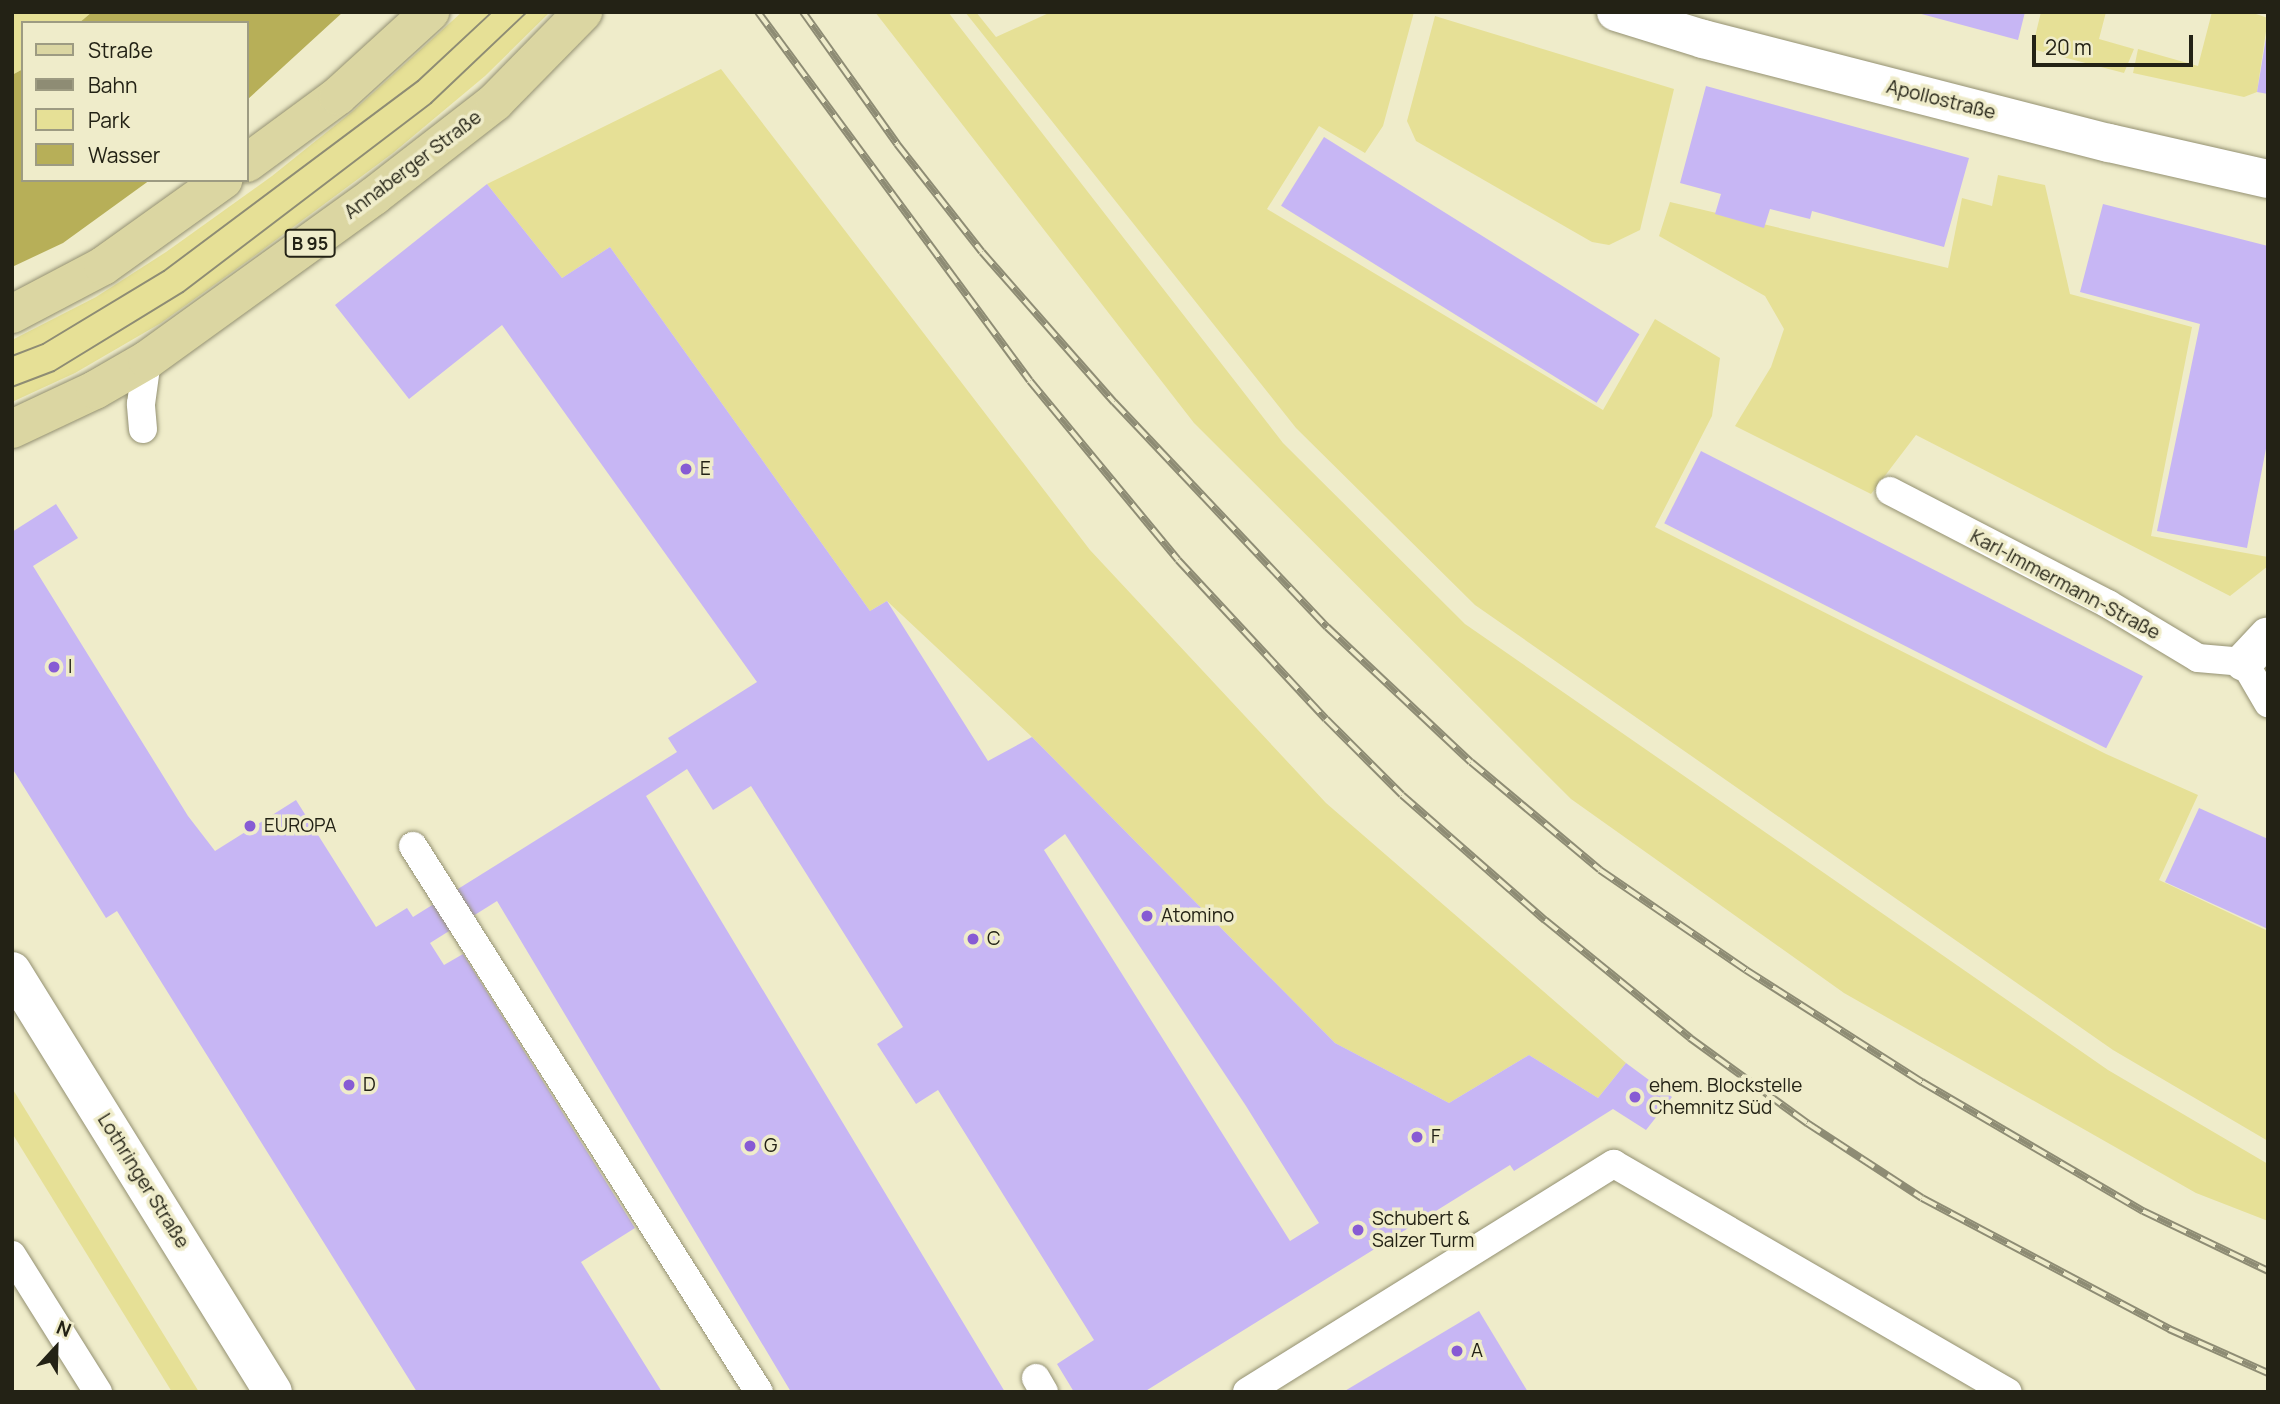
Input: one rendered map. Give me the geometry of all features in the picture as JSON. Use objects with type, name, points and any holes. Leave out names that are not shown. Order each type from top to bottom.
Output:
[{"type":"main road","points":[[248,162],[338,96],[429,12]]},
{"type":"main road","name":"Annaberger Straße","points":[[12,429],[95,390],[148,360],[374,196],[495,102],[583,12]]},
{"type":"main road","points":[[12,314],[103,266],[220,182]]},
{"type":"street","name":"Apollostraße","points":[[1616,12],[1703,39],[2109,143],[2268,179]]},
{"type":"street","name":"Lothringer Straße","points":[[12,971],[273,1392]]},
{"type":"lane","points":[[144,429],[141,404],[148,360]]},
{"type":"lane","name":"Karl-Immermann-Straße","points":[[1890,491],[2108,604],[2198,658],[2256,649],[2268,703]]},
{"type":"lane","points":[[413,846],[759,1392]]},
{"type":"lane","points":[[1247,1392],[1614,1164],[2008,1392]]},
{"type":"lane","points":[[12,1255],[98,1392]]},
{"type":"green space","points":[[12,12],[92,12],[81,21],[21,21],[21,70],[12,75]]},
{"type":"green space","points":[[462,12],[550,12],[485,76],[393,153],[249,260],[161,323],[75,373],[12,402],[12,340],[96,297],[166,252],[272,176],[353,111]]},
{"type":"green space","points":[[875,12],[948,12],[1283,443],[1465,624],[2108,1070],[2268,1164],[2268,1221],[2196,1193],[1844,993],[1571,799],[1194,423]]},
{"type":"green space","points":[[965,12],[976,12],[996,37],[1051,12],[1414,12],[1383,126],[1365,153],[1319,126],[1267,209],[1603,410],[1655,319],[1720,358],[1712,416],[1655,527],[2106,754],[2198,795],[2159,880],[2268,931],[2268,1141],[2113,1050],[1475,605],[1296,428]]},
{"type":"green space","points":[[2041,12],[2106,12],[2099,39],[2134,49],[2124,73],[2032,49]]},
{"type":"green space","points":[[2212,12],[2250,12],[2268,18],[2257,92],[2244,97],[2133,73],[2138,49],[2198,66]]},
{"type":"green space","points":[[1435,16],[1674,89],[1640,230],[1609,245],[1592,242],[1416,141],[1407,121]]},
{"type":"green space","points":[[721,69],[1090,550],[1326,803],[1626,1063],[1598,1098],[1529,1055],[1449,1103],[1335,1043],[1032,737],[887,601],[870,611],[610,247],[562,278],[487,184]]},
{"type":"green space","points":[[1998,175],[2045,185],[2070,294],[2192,327],[2151,536],[2268,557],[2268,566],[2230,596],[1916,435],[1871,494],[1735,426],[1771,367],[1784,329],[1765,296],[1659,236],[1670,202],[1948,268],[1962,198],[1992,206]]},
{"type":"green space","points":[[12,1088],[199,1392],[172,1392],[12,1133]]},
{"type":"water","points":[[92,12],[343,12],[248,99],[248,21],[81,21]]},
{"type":"water","points":[[21,70],[21,182],[147,182],[63,243],[12,267],[12,75]]},
{"type":"building","points":[[1914,12],[2025,12],[2018,40]]},
{"type":"building","points":[[2268,38],[2268,94],[2257,92]]},
{"type":"building","points":[[1706,86],[1969,158],[1944,247],[1812,211],[1810,219],[1770,209],[1764,228],[1715,214],[1721,194],[1680,183]]},
{"type":"building","points":[[1324,137],[1639,334],[1597,403],[1281,206]]},
{"type":"building","points":[[487,184],[562,278],[610,247],[870,611],[887,601],[988,761],[1032,737],[1335,1043],[1449,1103],[1529,1055],[1598,1098],[1626,1063],[1672,1097],[1646,1130],[1613,1109],[1514,1171],[1510,1165],[1144,1392],[1074,1392],[1057,1364],[1094,1340],[938,1090],[916,1104],[877,1044],[903,1027],[751,786],[713,810],[687,769],[646,796],[1005,1392],[791,1392],[497,901],[430,943],[444,965],[463,954],[635,1228],[581,1262],[662,1392],[417,1392],[117,911],[106,918],[12,768],[12,532],[56,504],[78,538],[33,566],[188,816],[215,851],[296,800],[376,927],[407,908],[413,917],[677,752],[668,738],[757,682],[502,325],[409,399],[335,305]],"holes":[[[1065,834],[1246,1106],[1319,1223],[1290,1241],[1044,850]]]},
{"type":"building","points":[[2103,204],[2268,246],[2268,438],[2247,548],[2157,531],[2200,324],[2080,292]]},
{"type":"building","points":[[1701,451],[2143,676],[2106,748],[1664,523]]},
{"type":"building","points":[[2199,808],[2268,839],[2268,929],[2165,882]]},
{"type":"building","name":"A","points":[[1479,1311],[1528,1392],[1343,1392]]},
{"type":"tram line","points":[[12,356],[43,344],[164,271],[418,81],[492,12]]},
{"type":"tram line","points":[[12,387],[54,371],[183,292],[431,103],[527,12]]},
{"type":"railway","points":[[758,12],[1030,381],[1178,560],[1326,719],[1402,795],[1545,920],[1690,1038],[1807,1123],[1922,1198],[2169,1329],[2268,1373]]},
{"type":"railway","points":[[803,12],[897,144],[982,252],[1114,402],[1327,627],[1471,762],[1600,870],[1746,970],[1922,1082],[2143,1211],[2268,1271]]},
{"type":"place","name":"E","points":[[686,469]]},
{"type":"place","name":"I","points":[[54,667]]},
{"type":"place","name":"EUROPA","points":[[250,826]]},
{"type":"place","name":"Atomino","points":[[1147,916]]},
{"type":"place","name":"C","points":[[973,939]]},
{"type":"place","name":"D","points":[[349,1085]]},
{"type":"place","name":"ehem. Blockstelle Chemnitz Süd","points":[[1635,1097]]},
{"type":"place","name":"F","points":[[1417,1137]]},
{"type":"place","name":"G","points":[[750,1146]]},
{"type":"place","name":"Schubert & Salzer Turm","points":[[1358,1230]]},
{"type":"place","name":"A","points":[[1457,1351]]}]
